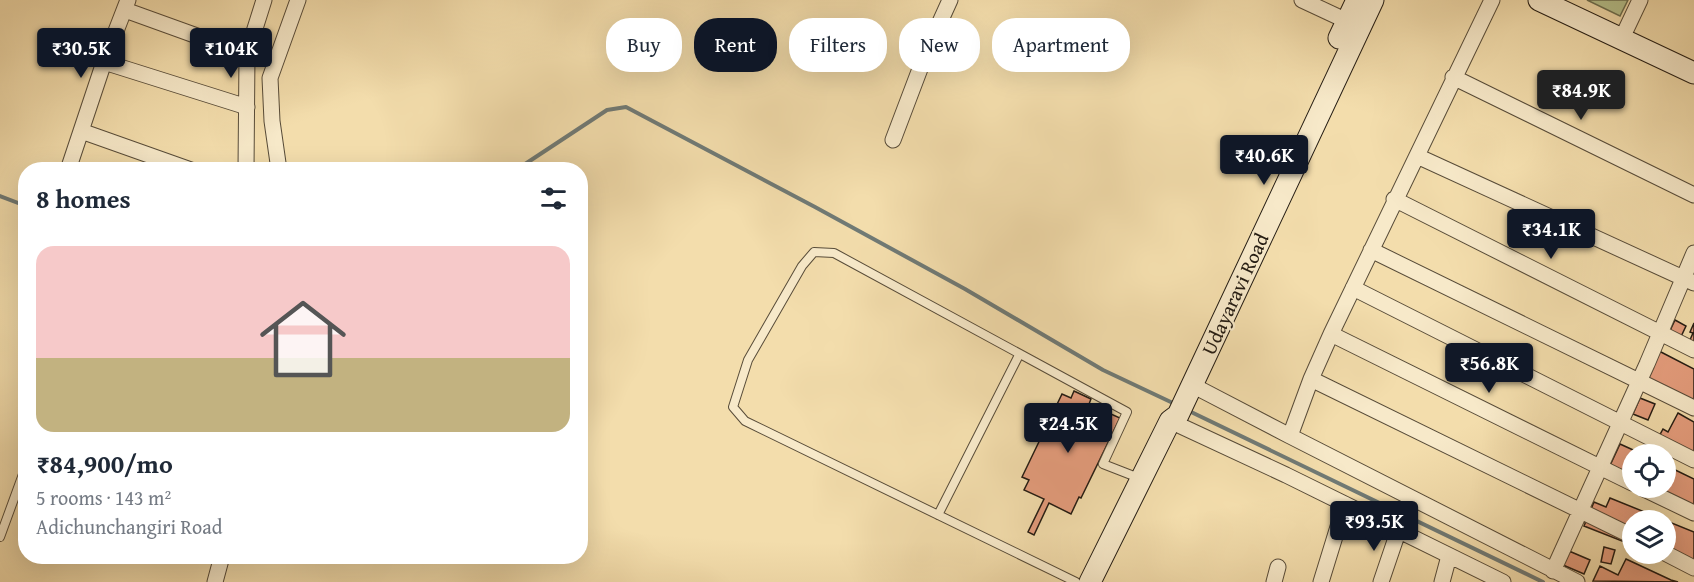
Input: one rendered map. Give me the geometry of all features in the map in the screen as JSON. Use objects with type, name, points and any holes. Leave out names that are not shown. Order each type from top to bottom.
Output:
[{"type":"street","points":[[246,162],[247,54],[264,0]]},
{"type":"street","points":[[278,162],[272,122],[270,78],[298,0]]},
{"type":"street","points":[[893,140],[926,53],[950,0]]},
{"type":"street","points":[[1302,0],[1347,21]]},
{"type":"street","points":[[1356,0],[1188,386],[1577,582]]},
{"type":"street","name":"Udayaravi Road","points":[[1090,582],[1188,386],[1373,0]]},
{"type":"street","points":[[1290,436],[1331,334],[1394,199],[1492,0]]},
{"type":"street","points":[[1539,0],[1694,73]]},
{"type":"street","points":[[1622,38],[1640,0]]},
{"type":"street","points":[[71,162],[126,5],[247,54]]},
{"type":"street","points":[[104,62],[247,107]]},
{"type":"street","points":[[1453,77],[1694,195]]},
{"type":"street","points":[[81,130],[169,162]]},
{"type":"street","points":[[1417,156],[1689,280]]},
{"type":"street","points":[[1394,199],[1694,350]]},
{"type":"street","points":[[1371,250],[1694,408]]},
{"type":"street","points":[[1553,571],[1659,333],[1689,280],[1694,253]]},
{"type":"street","points":[[1353,288],[1694,460]]},
{"type":"street","points":[[1331,334],[1622,478]]},
{"type":"street","points":[[1311,379],[1622,531]]},
{"type":"street","points":[[1172,416],[1497,581]]},
{"type":"street","points":[[1663,498],[1694,513]]},
{"type":"street","points":[[1321,582],[1345,504]]},
{"type":"street","points":[[1381,582],[1398,532]]},
{"type":"street","points":[[1442,582],[1449,556]]},
{"type":"street","points":[[1676,559],[1694,568]]},
{"type":"street","points":[[215,582],[220,564]]},
{"type":"lane","points":[[1076,582],[745,421],[733,407],[748,360],[802,266],[814,252],[834,253],[1127,412],[1103,464],[1141,479]]},
{"type":"lane","points":[[938,515],[1019,355]]},
{"type":"lane","points":[[0,537],[18,488]]},
{"type":"green space","points":[[1587,0],[1628,0],[1620,16]]},
{"type":"building","points":[[1675,320],[1686,326],[1677,345],[1666,339]]},
{"type":"building","points":[[1694,323],[1694,352],[1686,349],[1693,333],[1690,332]]},
{"type":"building","points":[[1659,351],[1694,369],[1694,410],[1642,384]]},
{"type":"building","points":[[1074,391],[1091,399],[1089,404],[1120,418],[1071,514],[1049,503],[1034,535],[1028,532],[1044,499],[1024,490],[1029,480],[1022,477],[1062,394],[1071,398]]},
{"type":"building","points":[[1640,398],[1655,404],[1648,420],[1633,414]]},
{"type":"building","points":[[1678,413],[1694,422],[1694,463],[1676,453],[1676,444],[1656,442],[1663,429],[1668,432]]},
{"type":"building","points":[[1620,444],[1622,445],[1622,481],[1606,474]]},
{"type":"building","points":[[1676,470],[1694,479],[1694,516],[1655,498],[1676,498]]},
{"type":"building","points":[[1610,498],[1639,510],[1622,510],[1622,541],[1584,526],[1594,502],[1606,507]]},
{"type":"building","points":[[1676,525],[1694,532],[1694,573],[1676,563]]},
{"type":"building","points":[[1604,547],[1615,550],[1611,564],[1601,562]]},
{"type":"building","points":[[1569,551],[1590,560],[1584,574],[1563,565]]},
{"type":"building","points":[[1624,564],[1637,564],[1678,582],[1593,581],[1600,566],[1618,575]]},
{"type":"waterway","points":[[528,162],[607,110],[626,107],[965,289],[1103,370],[1175,404]]},
{"type":"waterway","points":[[0,196],[18,203]]},
{"type":"waterway","points":[[1187,410],[1543,582]]}]
